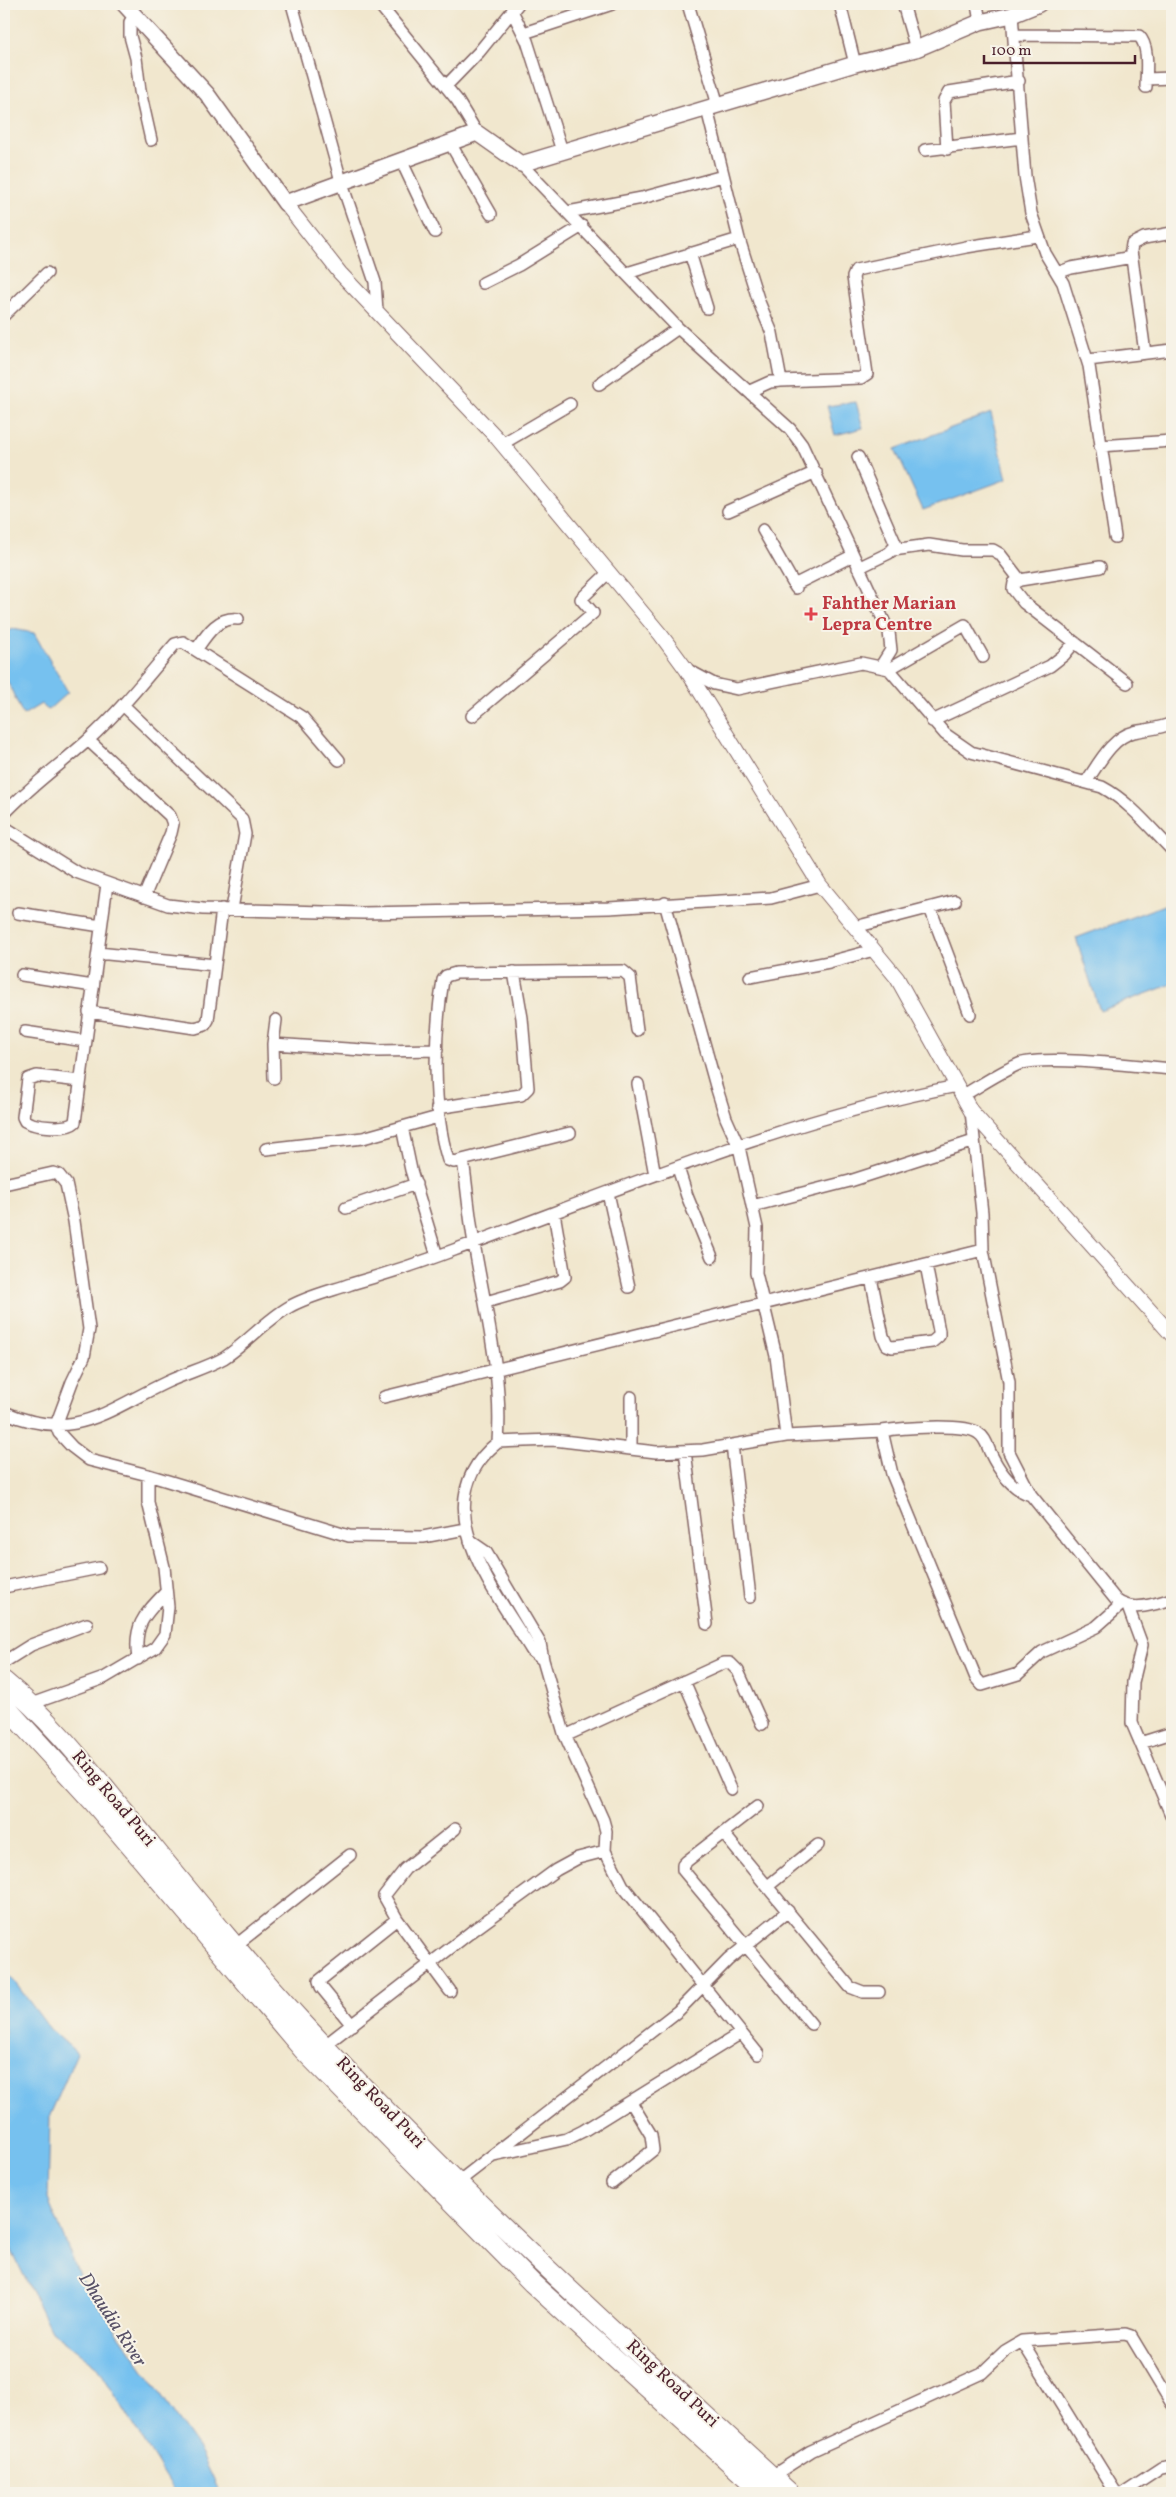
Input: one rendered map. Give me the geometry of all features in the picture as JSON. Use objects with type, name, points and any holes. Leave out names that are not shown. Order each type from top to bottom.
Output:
[{"type":"highway","name":"Ring Road Puri","points":[[4,1681],[31,1704],[100,1783],[235,1946],[324,2046],[458,2182],[790,2493]]},
{"type":"highway","name":"Ring Road Puri","points":[[4,1705],[93,1802],[304,2051],[532,2283],[763,2493]]},
{"type":"main road","points":[[124,4],[207,94],[284,203],[341,180],[476,133],[521,164],[855,64],[916,49],[980,22],[1012,15],[1039,4]]},
{"type":"street","points":[[292,4],[341,180],[375,282],[377,311]]},
{"type":"street","points":[[379,4],[457,100],[476,133]]},
{"type":"street","points":[[524,33],[612,4]]},
{"type":"street","points":[[688,4],[712,107],[723,176],[739,240],[759,302],[772,333],[782,381]]},
{"type":"street","points":[[840,4],[855,64]]},
{"type":"street","points":[[903,4],[916,49]]},
{"type":"street","points":[[977,4],[980,22]]},
{"type":"street","points":[[446,86],[479,52],[515,7]]},
{"type":"street","points":[[515,7],[562,151]]},
{"type":"street","points":[[1012,15],[1019,81],[1025,176],[1037,236],[1063,283],[1088,360],[1094,389],[1100,446],[1115,537]]},
{"type":"street","points":[[135,16],[130,22],[130,36],[136,58],[140,91],[151,140]]},
{"type":"street","points":[[1014,35],[1139,36],[1144,41],[1146,83],[1172,78]]},
{"type":"street","points":[[947,149],[944,101],[948,92],[1019,81]]},
{"type":"street","points":[[925,150],[947,149],[1022,138]]},
{"type":"street","points":[[450,143],[491,214]]},
{"type":"street","points":[[401,160],[435,232]]},
{"type":"street","points":[[521,164],[678,328],[750,392],[790,430],[802,445],[889,632],[891,650],[885,668]]},
{"type":"street","points":[[568,212],[642,198],[723,176]]},
{"type":"street","points":[[284,203],[340,273],[502,444],[661,635],[686,669],[820,885],[897,978],[971,1111],[1172,1335]]},
{"type":"street","points":[[483,282],[526,261],[582,226]]},
{"type":"street","points":[[1145,353],[1132,257],[1132,244],[1137,240],[1172,233]]},
{"type":"street","points":[[750,392],[770,382],[861,378],[867,374],[862,327],[853,277],[856,270],[966,247],[1037,236]]},
{"type":"street","points":[[627,274],[690,253],[739,240]]},
{"type":"street","points":[[690,253],[707,308]]},
{"type":"street","points":[[1057,273],[1071,268],[1132,257]]},
{"type":"street","points":[[4,315],[47,272]]},
{"type":"street","points":[[598,384],[678,328]]},
{"type":"street","points":[[1088,360],[1172,350]]},
{"type":"street","points":[[502,444],[570,404]]},
{"type":"street","points":[[1100,446],[1172,441]]},
{"type":"street","points":[[858,456],[896,545],[893,550]]},
{"type":"street","points":[[728,511],[816,472]]},
{"type":"street","points":[[763,530],[795,586],[852,556]]},
{"type":"street","points":[[858,568],[893,550],[929,545],[962,550],[993,550],[1000,554],[1020,580]]},
{"type":"street","points":[[1100,567],[1020,580],[1014,583],[1013,589],[1017,596],[1074,643],[1127,683]]},
{"type":"street","points":[[472,716],[593,613],[582,599],[608,573]]},
{"type":"street","points":[[196,650],[216,624],[226,618],[238,619]]},
{"type":"street","points":[[885,668],[965,625],[983,657]]},
{"type":"street","points":[[4,814],[19,798],[88,740],[123,705],[176,644],[184,642],[303,718],[339,760]]},
{"type":"street","points":[[932,721],[1050,666],[1064,655],[1074,643]]},
{"type":"street","points":[[686,669],[714,684],[737,688],[861,663],[885,668],[944,734],[971,752],[1086,782],[1115,794],[1130,806],[1172,850]]},
{"type":"street","points":[[89,1012],[200,1028],[208,1020],[215,965],[245,834],[242,819],[123,705]]},
{"type":"street","points":[[1086,782],[1109,750],[1121,738],[1132,732],[1154,730],[1172,723]]},
{"type":"street","points":[[88,740],[170,816],[173,824],[144,897]]},
{"type":"street","points":[[4,827],[76,872],[168,905],[227,909],[363,913],[609,908],[665,903],[771,898],[820,885]]},
{"type":"street","points":[[80,1081],[37,1076],[28,1079],[23,1117],[25,1121],[34,1124],[72,1125],[77,1116],[85,1041],[107,884]]},
{"type":"street","points":[[855,927],[955,901]]},
{"type":"street","points":[[665,903],[716,1086],[726,1118],[739,1147],[757,1228],[756,1273],[776,1356],[786,1436]]},
{"type":"street","points":[[930,908],[970,1014]]},
{"type":"street","points":[[18,913],[101,926]]},
{"type":"street","points":[[750,977],[829,962],[874,950]]},
{"type":"street","points":[[98,953],[215,965]]},
{"type":"street","points":[[266,1148],[355,1140],[402,1127],[438,1112],[521,1095],[528,1088],[522,1018],[514,972]]},
{"type":"street","points":[[570,1133],[463,1160],[450,1162],[448,1160],[438,1112],[437,1017],[443,980],[446,976],[456,973],[628,973],[637,1030]]},
{"type":"street","points":[[22,974],[93,986]]},
{"type":"street","points":[[274,1078],[273,1044],[276,1020]]},
{"type":"street","points":[[25,1032],[85,1041]]},
{"type":"street","points":[[273,1044],[378,1051],[437,1050]]},
{"type":"street","points":[[4,1412],[34,1422],[56,1426],[86,1422],[166,1382],[210,1365],[224,1357],[289,1307],[319,1294],[474,1243],[655,1175],[739,1147],[913,1095],[960,1091],[1010,1069],[1032,1062],[1070,1062],[1172,1069]]},
{"type":"street","points":[[638,1084],[655,1175]]},
{"type":"street","points":[[971,1111],[982,1212],[983,1250],[1009,1382],[1009,1452],[1032,1494],[1125,1606],[1142,1645],[1132,1682],[1130,1709],[1132,1723],[1140,1743],[1167,1791],[1172,1817]]},
{"type":"street","points":[[402,1127],[437,1256]]},
{"type":"street","points":[[752,1206],[850,1181],[974,1141]]},
{"type":"street","points":[[463,1160],[474,1243],[497,1369],[500,1396],[498,1442]]},
{"type":"street","points":[[678,1168],[687,1196],[712,1257]]},
{"type":"street","points":[[4,1184],[53,1173],[63,1178],[68,1193],[89,1329],[84,1358],[72,1382],[56,1426],[59,1433],[72,1447],[90,1460],[148,1475],[349,1536],[423,1537],[465,1529]]},
{"type":"street","points":[[346,1208],[416,1184]]},
{"type":"street","points":[[608,1193],[629,1287]]},
{"type":"street","points":[[486,1302],[560,1282],[566,1277],[554,1213]]},
{"type":"street","points":[[384,1397],[983,1250]]},
{"type":"street","points":[[871,1278],[883,1336],[887,1346],[932,1342],[939,1336],[939,1331],[926,1265]]},
{"type":"street","points":[[631,1397],[631,1449]]},
{"type":"street","points":[[758,2054],[632,1899],[605,1851],[606,1831],[603,1820],[565,1736],[543,1660],[540,1643],[486,1552],[470,1541],[465,1529],[467,1488],[475,1468],[484,1454],[498,1442],[554,1440],[631,1449],[685,1451],[786,1436],[882,1431],[903,1428],[973,1430],[983,1438],[1010,1483],[1022,1492],[1032,1494]]},
{"type":"street","points":[[882,1431],[892,1474],[978,1682],[986,1685],[1013,1676],[1042,1652],[1096,1627],[1125,1606],[1144,1606],[1172,1598]]},
{"type":"street","points":[[732,1445],[750,1596]]},
{"type":"street","points":[[685,1451],[707,1624]]},
{"type":"street","points":[[31,1704],[94,1683],[155,1648],[165,1634],[168,1616],[164,1566],[148,1502],[148,1475]]},
{"type":"street","points":[[4,1587],[99,1568]]},
{"type":"street","points":[[138,1659],[136,1642],[139,1626],[144,1615],[166,1592]]},
{"type":"street","points":[[4,1662],[31,1645],[87,1624]]},
{"type":"street","points":[[565,1736],[724,1663],[730,1663],[738,1671],[762,1724]]},
{"type":"street","points":[[684,1681],[731,1789]]},
{"type":"street","points":[[1140,1743],[1172,1733]]},
{"type":"street","points":[[758,1806],[687,1861],[683,1865],[684,1870],[811,2024]]},
{"type":"street","points":[[450,1990],[385,1900],[386,1891],[405,1869],[455,1829]]},
{"type":"street","points":[[723,1833],[850,1987],[863,1992],[879,1992]]},
{"type":"street","points":[[768,1886],[818,1845]]},
{"type":"street","points":[[324,2046],[556,1870],[578,1858],[605,1851]]},
{"type":"street","points":[[235,1946],[350,1855]]},
{"type":"street","points":[[458,2182],[678,2011],[722,1966],[788,1911]]},
{"type":"street","points":[[352,2025],[321,1987],[319,1981],[397,1919]]},
{"type":"street","points":[[491,2156],[567,2139],[631,2102],[741,2033]]},
{"type":"street","points":[[612,2183],[653,2150],[651,2135],[631,2102]]},
{"type":"street","points":[[772,2476],[811,2451],[982,2373],[1005,2351],[1022,2341],[1125,2334],[1131,2336],[1172,2404]]},
{"type":"street","points":[[1022,2341],[1116,2493]]},
{"type":"street","points":[[1123,2493],[1160,2468],[1172,2466]]},
{"type":"water","points":[[856,402],[863,428],[835,435],[827,406]]},
{"type":"water","points":[[991,413],[1007,479],[923,510],[895,449]]},
{"type":"water","points":[[13,629],[34,633],[68,692],[48,710],[41,704],[23,715],[4,674],[4,634]]},
{"type":"water","points":[[1172,902],[1172,984],[1100,1011],[1076,938]]},
{"type":"water","points":[[4,1968],[50,2029],[77,2053],[50,2115],[48,2199],[81,2280],[199,2449],[220,2493],[176,2493],[97,2366],[51,2331],[5,2237]]},
{"type":"place","name":"Fahther Marian Lepra Centre","points":[[811,614]]},
{"type":"water label","name":"Dhaudia River","points":[[112,2320]]}]
